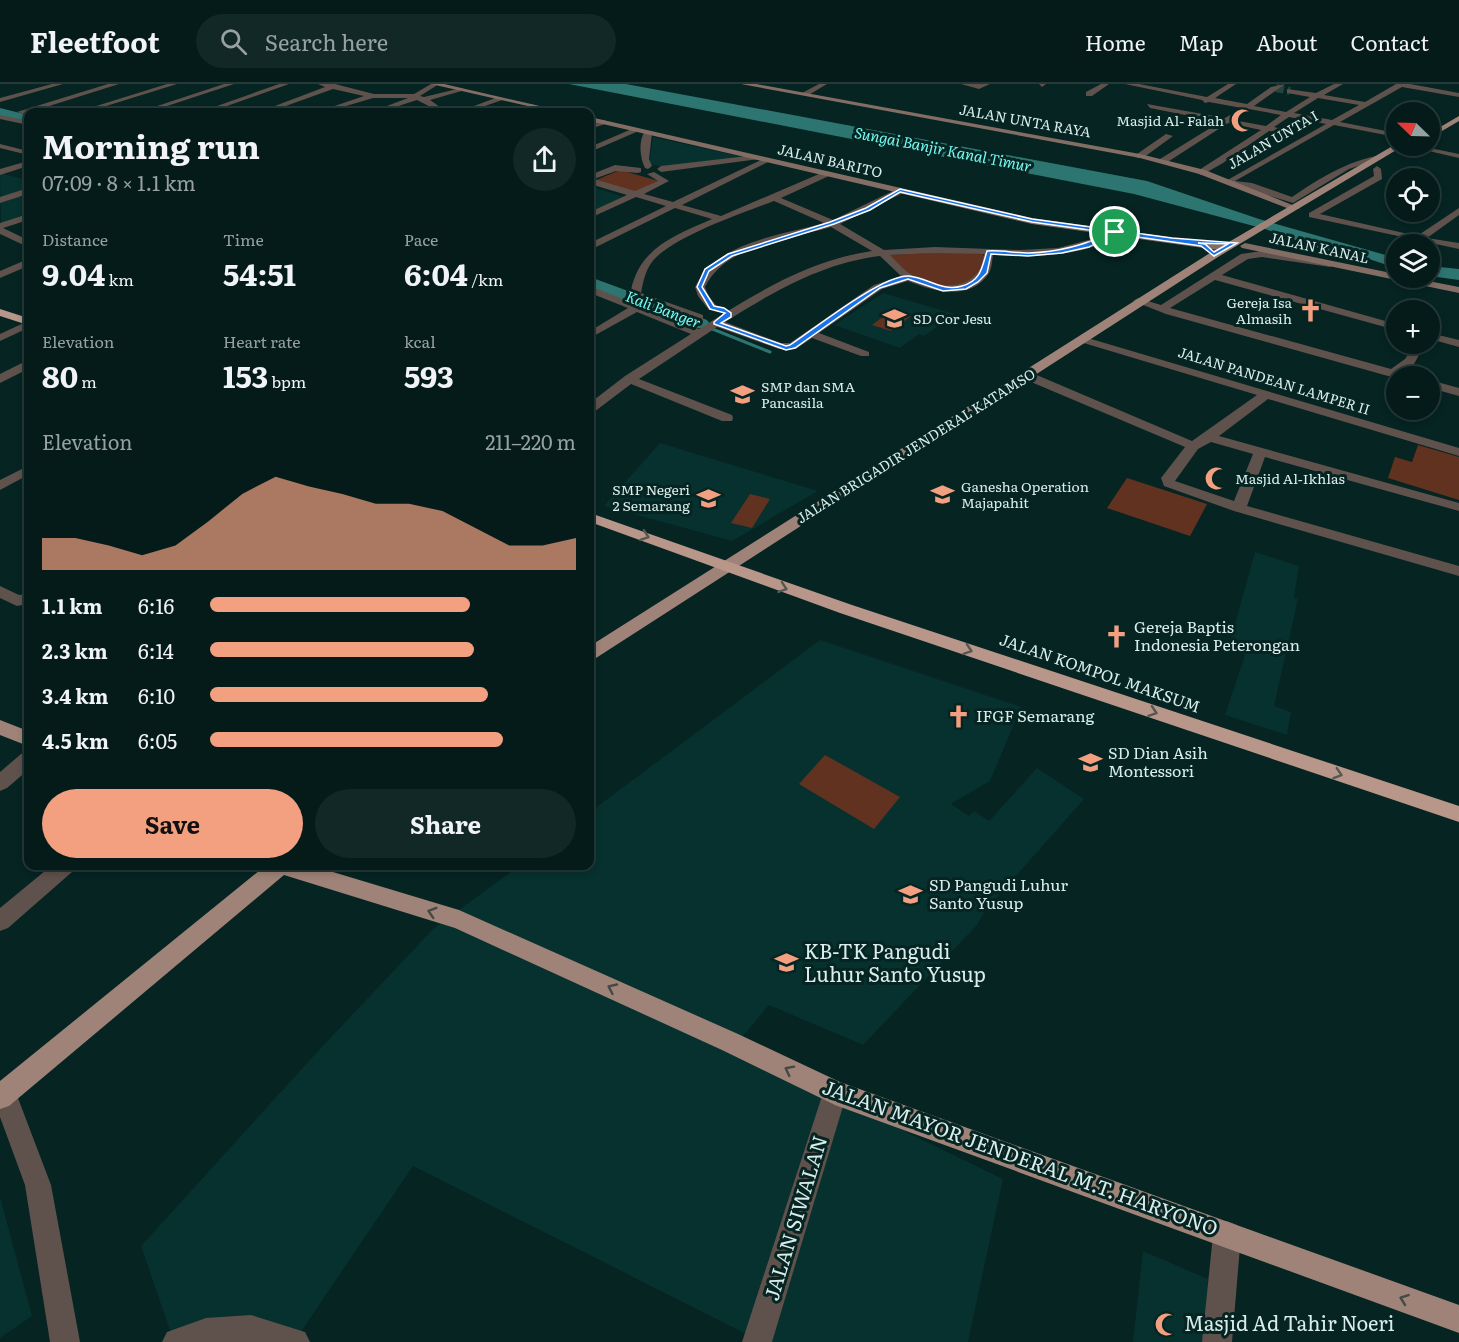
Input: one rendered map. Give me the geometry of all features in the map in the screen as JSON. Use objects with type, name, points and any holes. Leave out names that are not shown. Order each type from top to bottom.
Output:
[{"type":"highway","points":[[0,312],[24,321]]},
{"type":"highway","name":"JALAN KOMPOL MAKSUM","points":[[594,518],[729,566],[761,580],[1459,814]]},
{"type":"main road","points":[[1440,122],[1458,115]]},
{"type":"main road","points":[[1440,128],[1458,115]]},
{"type":"main road","points":[[1143,302],[1214,255],[1240,243],[1386,154]]},
{"type":"main road","points":[[1292,212],[1377,169],[1397,156]]},
{"type":"main road","points":[[1160,303],[1240,243]]},
{"type":"main road","points":[[1203,245],[1214,255]]},
{"type":"main road","name":"JALAN BRIGADIR JENDERAL KATAMSO","points":[[594,651],[1143,302]]},
{"type":"main road","points":[[0,727],[24,737]]},
{"type":"main road","points":[[6,1093],[274,870]]},
{"type":"main road","name":"JALAN MAYOR JENDERAL M.T. HARYONO","points":[[297,870],[469,925],[730,1042],[835,1093],[1459,1319]]},
{"type":"street","points":[[0,100],[60,84]]},
{"type":"street","points":[[41,108],[116,84]]},
{"type":"street","points":[[94,108],[174,84]]},
{"type":"street","points":[[156,108],[231,84]]},
{"type":"street","points":[[216,108],[286,84]]},
{"type":"street","points":[[321,84],[374,96],[419,97],[433,108]]},
{"type":"street","points":[[419,97],[435,84],[543,108]]},
{"type":"street","name":"JALAN UNTA RAYA","points":[[745,84],[768,86],[1163,161],[1231,183],[1292,212]]},
{"type":"street","points":[[804,94],[824,84]]},
{"type":"street","points":[[964,84],[976,86],[987,84]]},
{"type":"street","points":[[1089,94],[1106,84]]},
{"type":"street","points":[[1128,84],[1386,133]]},
{"type":"street","points":[[1184,84],[1150,106],[1288,133]]},
{"type":"street","points":[[1185,113],[1233,84]]},
{"type":"street","points":[[1202,172],[1269,129],[1315,95],[1340,84]]},
{"type":"street","points":[[1401,84],[1459,95]]},
{"type":"street","name":"JALAN UNTA I","points":[[1231,183],[1301,136],[1332,122],[1401,84]]},
{"type":"street","points":[[274,108],[335,86]]},
{"type":"street","points":[[1263,86],[1277,87]]},
{"type":"street","points":[[1163,161],[1277,87]]},
{"type":"street","points":[[386,108],[419,97],[461,90]]},
{"type":"street","points":[[1290,91],[1366,104]]},
{"type":"street","points":[[334,108],[374,96]]},
{"type":"street","points":[[474,108],[501,99]]},
{"type":"street","points":[[529,108],[534,106]]},
{"type":"street","points":[[11,110],[24,113]]},
{"type":"street","points":[[0,117],[24,122]]},
{"type":"street","name":"JALAN BARITO","points":[[594,120],[1032,221],[1172,240]]},
{"type":"street","points":[[594,125],[602,122]]},
{"type":"street","points":[[594,148],[637,130]]},
{"type":"street","points":[[594,213],[665,181],[649,170],[645,159],[648,133]]},
{"type":"street","points":[[1140,156],[1169,136]]},
{"type":"street","points":[[0,146],[24,152]]},
{"type":"street","points":[[1440,152],[1459,156]]},
{"type":"street","points":[[1231,183],[1249,185],[1293,200],[1334,174],[1365,159],[1381,157]]},
{"type":"street","points":[[594,177],[615,168],[638,170],[640,173],[649,170],[760,158]]},
{"type":"street","points":[[594,245],[672,207],[760,158]]},
{"type":"street","points":[[0,172],[24,165]]},
{"type":"street","points":[[1377,169],[1379,177],[1312,215],[1397,234]]},
{"type":"street","points":[[635,295],[638,281],[650,258],[673,242],[826,174]]},
{"type":"street","points":[[1334,174],[1347,177]]},
{"type":"street","points":[[594,181],[633,196]]},
{"type":"street","points":[[594,187],[716,221]]},
{"type":"street","points":[[712,308],[700,287],[707,271],[716,263],[730,255],[832,223],[868,209],[900,191]]},
{"type":"street","points":[[0,200],[24,192]]},
{"type":"street","points":[[774,198],[832,223],[882,253],[908,277],[943,290],[964,288],[976,281],[985,272],[989,252]]},
{"type":"street","points":[[1426,234],[1459,212]]},
{"type":"street","points":[[0,228],[24,219]]},
{"type":"street","points":[[0,228],[24,242]]},
{"type":"street","points":[[594,402],[786,281],[813,268],[849,258],[882,253],[948,250],[1028,254],[1062,252],[1087,246],[1115,232]]},
{"type":"street","points":[[1172,240],[1240,243]]},
{"type":"street","points":[[1172,240],[1203,245],[1240,243]]},
{"type":"street","name":"JALAN KANAL","points":[[1240,243],[1459,290]]},
{"type":"street","points":[[1440,243],[1459,246]]},
{"type":"street","points":[[1160,303],[1212,276],[1241,257],[1250,255],[1269,255],[1335,265]]},
{"type":"street","points":[[0,275],[24,264]]},
{"type":"street","points":[[1212,276],[1386,324]]},
{"type":"street","points":[[594,291],[636,308],[714,325],[786,348],[811,334],[878,287],[908,277]]},
{"type":"street","points":[[594,279],[699,317],[714,325]]},
{"type":"street","points":[[618,288],[638,281]]},
{"type":"street","points":[[1143,302],[1160,303],[1386,371]]},
{"type":"street","points":[[594,333],[636,308]]},
{"type":"street","points":[[699,317],[701,311],[712,308],[725,310],[714,325]]},
{"type":"street","points":[[0,338],[24,325]]},
{"type":"street","points":[[594,325],[602,328]]},
{"type":"street","points":[[811,334],[865,354]]},
{"type":"street","points":[[1440,339],[1459,344]]},
{"type":"street","name":"JALAN PANDEAN LAMPER II","points":[[1083,341],[1459,452]]},
{"type":"street","points":[[0,378],[24,367]]},
{"type":"street","points":[[1028,376],[1193,446]]},
{"type":"street","points":[[629,380],[727,418]]},
{"type":"street","points":[[1440,387],[1459,392]]},
{"type":"street","points":[[1265,395],[1253,406],[1193,446],[1170,474],[1169,483],[1239,508],[1459,571]]},
{"type":"street","points":[[1209,437],[1459,507]]},
{"type":"street","points":[[1239,508],[1261,451]]},
{"type":"street","points":[[5,482],[24,473]]},
{"type":"street","points":[[5,482],[24,482]]},
{"type":"street","points":[[2,596],[17,601],[24,600]]},
{"type":"street","points":[[0,783],[24,762]]},
{"type":"street","points":[[0,921],[60,870]]},
{"type":"street","points":[[6,1093],[38,1185],[65,1342]]},
{"type":"street","name":"JALAN SIWALAN","points":[[757,1342],[835,1093]]},
{"type":"street","points":[[1217,1342],[1227,1235]]},
{"type":"street","points":[[177,1342],[206,1332],[251,1329],[295,1342]]},
{"type":"shaded area","points":[[653,137],[747,158],[665,167],[649,164]]},
{"type":"shaded area","points":[[620,170],[659,181],[634,193],[594,181]]},
{"type":"shaded area","points":[[0,173],[24,179],[24,190],[13,194],[24,198],[24,217],[1,225]]},
{"type":"shaded area","points":[[594,187],[627,198],[594,212]]},
{"type":"shaded area","points":[[950,252],[983,254],[982,266],[976,277],[959,285],[938,285],[918,279],[889,255]]},
{"type":"shaded area","name":"SD Cor Jesu","points":[[883,293],[955,314],[924,336],[919,334],[900,348],[834,325]]},
{"type":"shaded area","points":[[892,310],[911,316],[891,331],[872,325]]},
{"type":"shaded area","name":"SMP Negeri 2 Semarang","points":[[660,443],[818,491],[732,541],[604,506]]},
{"type":"shaded area","points":[[1418,445],[1459,457],[1459,500],[1388,478],[1395,457],[1412,462]]},
{"type":"shaded area","points":[[1127,478],[1207,504],[1190,536],[1107,508]]},
{"type":"shaded area","points":[[750,494],[770,499],[752,528],[731,523]]},
{"type":"shaded area","points":[[1255,552],[1299,566],[1294,598],[1298,599],[1274,706],[1291,712],[1287,735],[1225,715],[1245,655],[1228,649]]},
{"type":"shaded area","points":[[820,640],[1021,707],[990,781],[951,804],[969,816],[974,811],[989,821],[1037,768],[1084,799],[985,911],[977,925],[863,1045],[769,1005],[733,1048],[1003,1179],[968,1342],[762,1342],[413,1166],[294,1342],[174,1342],[141,1246],[318,1051],[433,929],[514,870],[594,870],[594,809]]},
{"type":"shaded area","points":[[825,755],[900,797],[874,829],[799,784]]},
{"type":"shaded area","points":[[0,1197],[32,1316],[0,1338]]},
{"type":"shaded area","points":[[1143,1251],[1208,1279],[1204,1342],[1133,1342]]},
{"type":"water","name":"Sungai Banjir Kanal Timur","points":[[569,84],[626,84],[1147,181],[1259,219],[1386,255],[1386,265],[1318,248],[1265,229],[1134,194]]},
{"type":"water","points":[[1440,267],[1459,269],[1459,280],[1440,277]]},
{"type":"waterway","name":"Kali Banger","points":[[0,112],[24,117]]},
{"type":"waterway","name":"Kali Banger","points":[[594,284],[701,324]]},
{"type":"waterway","name":"Kali Banger","points":[[701,324],[709,327]]},
{"type":"waterway","name":"Kali Banger","points":[[705,326],[770,352]]},
{"type":"tunnel","points":[[1276,88],[1290,91]]},
{"type":"place","name":"Masjid Al- Falah","points":[[1242,121]]},
{"type":"place","name":"Gereja Isa Almasih","points":[[1310,311]]},
{"type":"place","name":"SD Cor Jesu","points":[[895,319]]},
{"type":"place","name":"SMP dan SMA Pancasila","points":[[743,395]]},
{"type":"place","name":"Masjid Al-Ikhlas","points":[[1217,479]]},
{"type":"place","name":"Ganesha Operation Majapahit","points":[[943,495]]},
{"type":"place","name":"SMP Negeri 2 Semarang","points":[[708,498]]},
{"type":"place","name":"Gereja Baptis Indonesia Peterongan","points":[[1116,636]]},
{"type":"place","name":"IFGF Semarang","points":[[958,716]]},
{"type":"place","name":"SD Dian Asih Montessori","points":[[1090,762]]},
{"type":"place","name":"SD Pangudi Luhur Santo Yusup","points":[[911,894]]},
{"type":"place","name":"KB-TK Pangudi Luhur Santo Yusup","points":[[786,963]]},
{"type":"place","name":"Masjid Ad Tahir Noeri","points":[[1166,1324]]},
{"type":"route","points":[[1115,232],[1087,246],[1062,252],[1028,254],[989,252],[982,277],[964,288],[943,290],[908,277],[878,287],[811,334],[786,348],[717,323],[728,316],[728,313],[722,309],[712,308],[703,296],[700,287],[707,271],[730,255],[832,223],[868,209],[900,191],[1032,221],[1115,232],[1203,245],[1214,255],[1234,243],[1172,240],[1115,232]]}]
